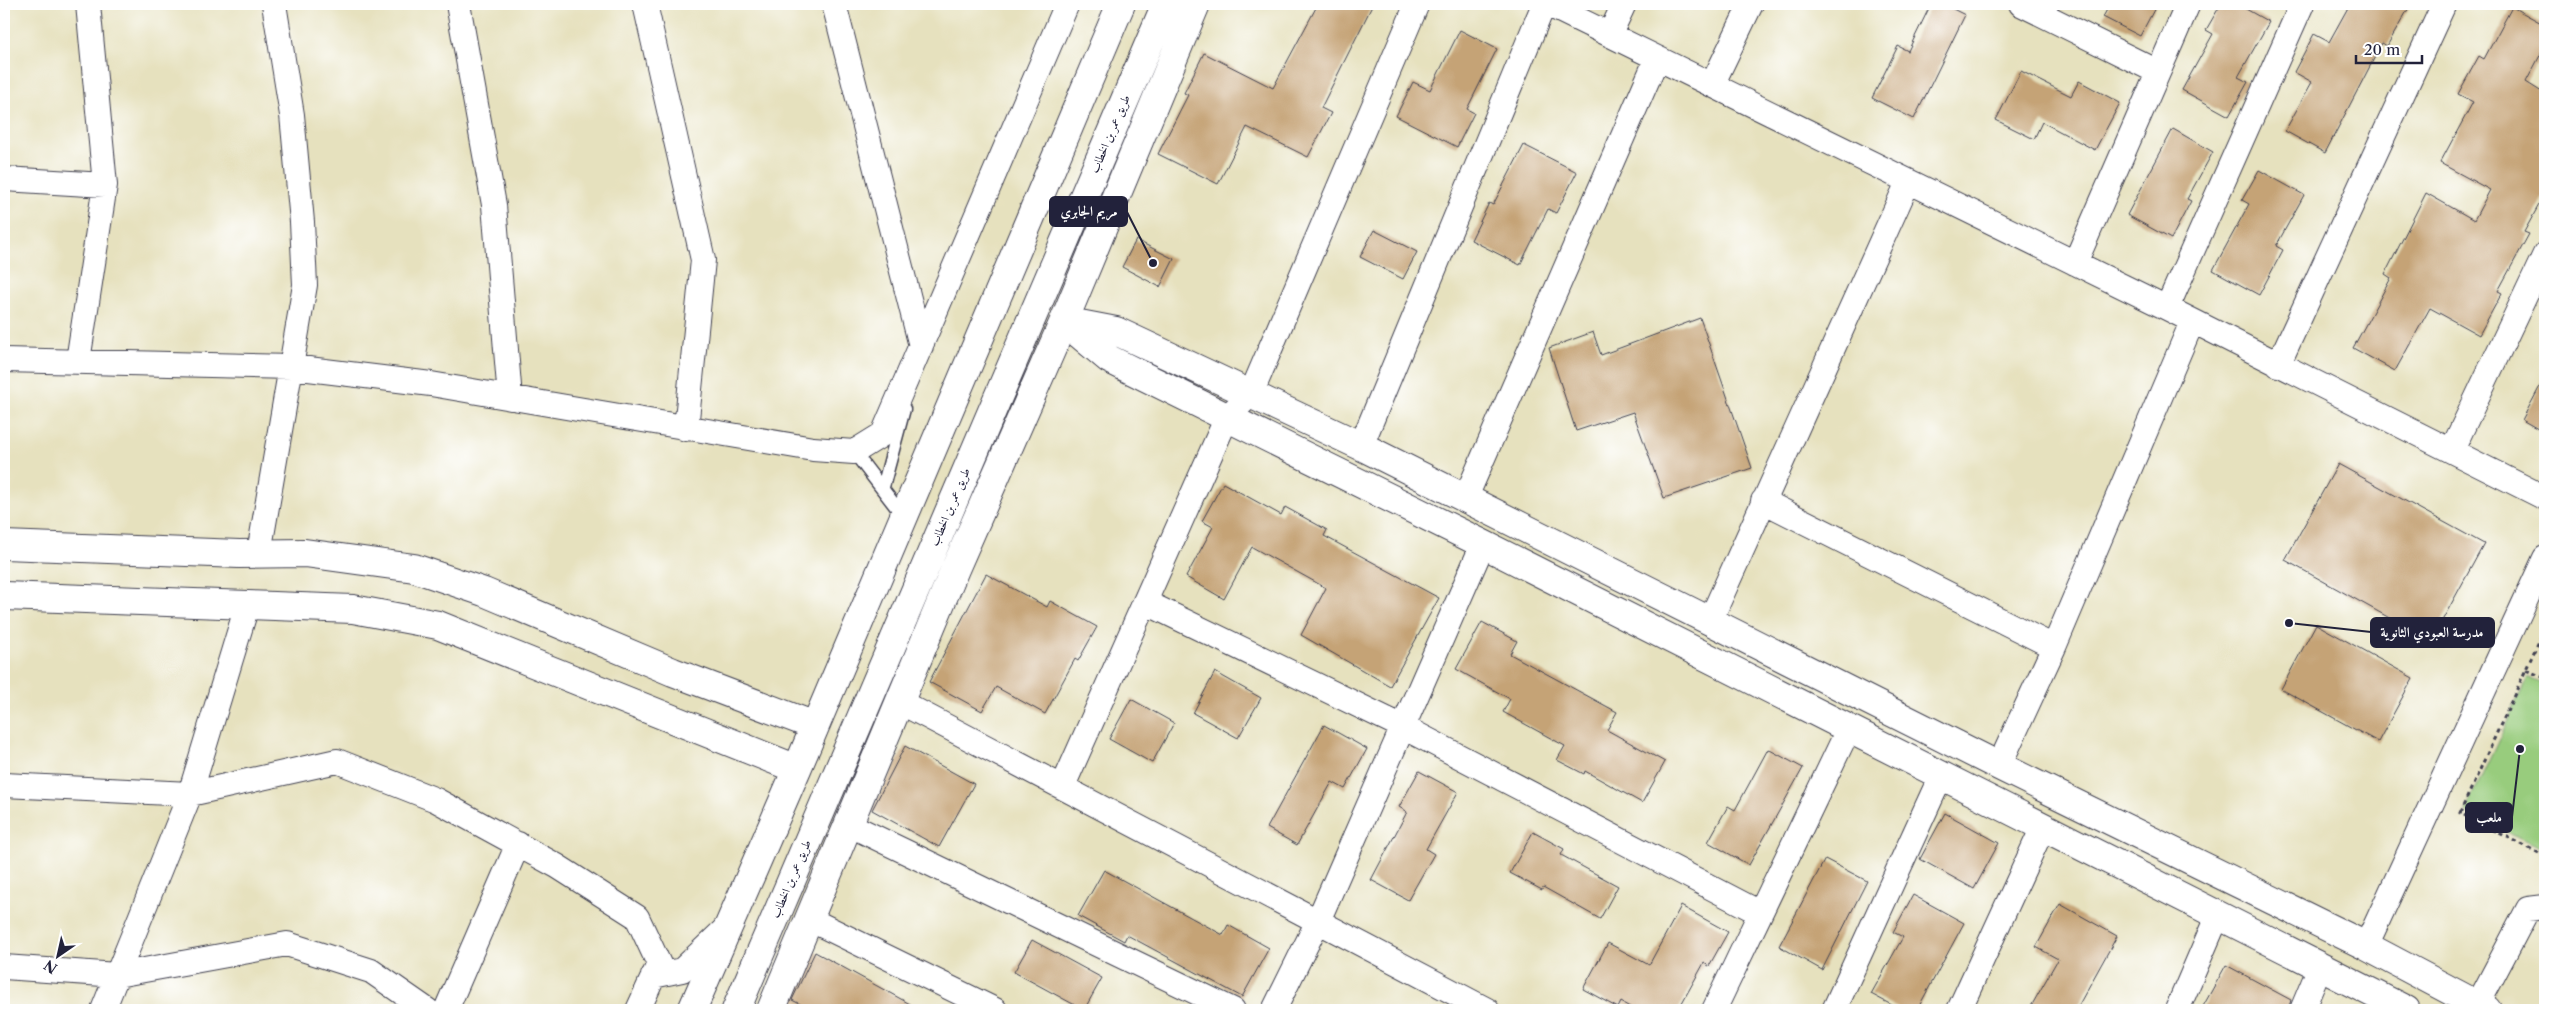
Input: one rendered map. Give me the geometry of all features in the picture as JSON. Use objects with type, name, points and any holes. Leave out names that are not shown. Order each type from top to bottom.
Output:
[{"type":"street","points":[[78,361],[106,185],[88,4]]},
{"type":"street","points":[[259,553],[305,284],[302,222],[292,115],[274,4]]},
{"type":"street","points":[[458,4],[494,205],[510,398]]},
{"type":"street","points":[[645,4],[703,260],[686,429]]},
{"type":"street","points":[[834,4],[920,346]]},
{"type":"street","points":[[1050,4],[1058,26]]},
{"type":"street","points":[[4,360],[292,367],[431,384],[686,429],[813,449],[854,452],[882,434],[1068,4]]},
{"type":"street","points":[[692,1010],[797,769],[1121,4]]},
{"type":"street","name":"طريق عمر بن الخطاب","points":[[736,1010],[1166,4]]},
{"type":"street","points":[[771,1010],[900,702],[1064,321],[1196,4]]},
{"type":"street","points":[[1063,786],[1226,417],[1251,394],[1417,4]]},
{"type":"street","points":[[1361,446],[1546,4],[2167,308],[2545,498]]},
{"type":"street","points":[[1610,34],[1624,4]]},
{"type":"street","points":[[1712,84],[1750,4]]},
{"type":"street","points":[[2022,4],[2158,72]]},
{"type":"street","points":[[2075,263],[2188,4]]},
{"type":"street","points":[[2167,308],[2302,4]]},
{"type":"street","points":[[2278,364],[2444,4]]},
{"type":"street","points":[[1466,497],[1658,58]]},
{"type":"street","points":[[4,178],[106,185]]},
{"type":"street","points":[[1710,621],[1908,182]]},
{"type":"street","points":[[2452,450],[2542,267]]},
{"type":"street","points":[[1064,321],[1116,331],[1361,446],[1999,766],[2366,946],[2482,1008],[2528,908],[2545,907]]},
{"type":"street","points":[[1064,321],[1109,359],[1484,544],[1848,730],[2406,1010]]},
{"type":"street","points":[[1999,766],[2054,647],[2192,322]]},
{"type":"street","points":[[958,489],[1042,370]]},
{"type":"street","points":[[1763,501],[2054,647]]},
{"type":"street","points":[[1274,1010],[1318,921],[1484,544]]},
{"type":"street","points":[[4,545],[305,553],[414,568],[484,592],[673,672],[815,726]]},
{"type":"street","points":[[2366,946],[2545,558]]},
{"type":"street","points":[[4,596],[353,609],[438,625],[797,769]]},
{"type":"street","points":[[1145,602],[1403,727],[1760,913]]},
{"type":"street","points":[[103,1010],[190,794],[247,606]]},
{"type":"street","points":[[900,702],[1487,1010]]},
{"type":"street","points":[[1714,1010],[1848,730]]},
{"type":"street","points":[[4,785],[190,794],[337,761],[436,800],[557,866],[637,917],[659,964],[638,1010]]},
{"type":"street","points":[[1834,1010],[1941,776]]},
{"type":"street","points":[[850,825],[1233,1010]]},
{"type":"street","points":[[1959,1010],[2043,827]]},
{"type":"street","points":[[446,1010],[518,844]]},
{"type":"street","points":[[2177,1010],[2217,916]]},
{"type":"street","points":[[808,919],[994,1010]]},
{"type":"street","points":[[653,976],[682,970],[728,927]]},
{"type":"street","points":[[4,967],[117,974],[287,944],[371,971],[427,1010]]},
{"type":"street","points":[[2302,1010],[2320,967]]},
{"type":"lane","points":[[883,487],[920,346]]},
{"type":"lane","points":[[854,452],[883,487],[903,516]]},
{"type":"path","points":[[2545,628],[2460,812],[2545,856]]},
{"type":"path","points":[[2526,670],[2545,678]]},
{"type":"green space","points":[[2528,677],[2545,685],[2545,849],[2465,812]]},
{"type":"building","points":[[1318,4],[1373,4],[1321,108],[1331,113],[1308,157],[1247,127],[1218,184],[1158,154],[1188,95],[1184,93],[1204,53],[1273,88]]},
{"type":"building","points":[[1931,4],[1943,4],[1965,15],[1914,119],[1872,98],[1898,46],[1908,51]]},
{"type":"building","points":[[2110,4],[2157,4],[2140,36],[2103,17]]},
{"type":"building","points":[[2221,4],[2237,4],[2269,22],[2238,77],[2248,82],[2229,116],[2182,90],[2213,34],[2206,30]]},
{"type":"building","points":[[2350,4],[2411,4],[2387,46],[2382,43],[2325,153],[2285,131],[2312,82],[2294,72],[2314,34],[2329,42]]},
{"type":"building","points":[[2512,7],[2545,25],[2545,46],[2526,82],[2545,94],[2545,194],[2524,232],[2529,234],[2498,291],[2502,293],[2479,335],[2430,308],[2395,371],[2353,348],[2391,278],[2385,274],[2426,193],[2474,220],[2490,190],[2440,163],[2473,102],[2458,94],[2479,56],[2484,59]]},
{"type":"building","points":[[1460,30],[1497,49],[1467,109],[1474,113],[1457,147],[1396,116],[1413,82],[1430,90]]},
{"type":"building","points":[[2021,71],[2071,96],[2079,81],[2120,103],[2095,150],[2042,122],[2034,139],[1996,120]]},
{"type":"building","points":[[2173,129],[2213,152],[2187,199],[2191,201],[2171,239],[2127,215]]},
{"type":"building","points":[[1524,145],[1577,172],[1556,213],[1548,209],[1520,265],[1471,240],[1489,203],[1493,205]]},
{"type":"building","points":[[2259,170],[2304,195],[2276,246],[2283,250],[2259,295],[2213,270],[2249,204],[2242,200]]},
{"type":"building","points":[[1374,230],[1417,252],[1403,279],[1360,257]]},
{"type":"building","points":[[1136,240],[1174,259],[1160,287],[1122,267]]},
{"type":"building","points":[[1700,318],[1752,468],[1664,498],[1633,412],[1576,431],[1549,348],[1593,332],[1601,355]]},
{"type":"building","points":[[2545,377],[2545,433],[2522,420]]},
{"type":"building","points":[[2338,464],[2484,544],[2431,641],[2285,560]]},
{"type":"building","points":[[1223,483],[1281,515],[1285,507],[1327,530],[1324,536],[1439,598],[1390,686],[1301,635],[1326,588],[1252,547],[1224,599],[1186,577],[1213,527],[1202,521]]},
{"type":"building","points":[[986,574],[1047,607],[1050,601],[1097,627],[1078,661],[1075,659],[1045,714],[996,687],[982,711],[929,682]]},
{"type":"building","points":[[1482,622],[1517,641],[1510,654],[1617,712],[1607,730],[1665,762],[1642,803],[1585,771],[1584,774],[1557,760],[1565,746],[1503,712],[1510,699],[1456,669]]},
{"type":"building","points":[[2316,624],[2413,678],[2378,742],[2281,689]]},
{"type":"building","points":[[1215,672],[1261,698],[1238,738],[1193,713]]},
{"type":"building","points":[[1131,699],[1174,723],[1152,763],[1109,739]]},
{"type":"building","points":[[1324,725],[1367,749],[1345,789],[1332,782],[1297,845],[1267,828]]},
{"type":"building","points":[[905,746],[974,784],[939,847],[872,810]]},
{"type":"building","points":[[1768,749],[1803,768],[1749,865],[1708,842],[1728,806],[1735,810]]},
{"type":"building","points":[[1419,771],[1458,792],[1426,849],[1434,854],[1408,900],[1371,880],[1407,812],[1399,807]]},
{"type":"building","points":[[1945,813],[1999,843],[1974,889],[1920,859]]},
{"type":"building","points":[[1533,832],[1564,849],[1561,855],[1618,886],[1600,919],[1543,887],[1542,890],[1510,873]]},
{"type":"building","points":[[1825,859],[1867,881],[1822,970],[1779,946]]},
{"type":"building","points":[[1104,870],[1223,935],[1228,925],[1269,948],[1242,997],[1127,935],[1124,941],[1078,916]]},
{"type":"building","points":[[1913,895],[1964,923],[1917,1010],[1901,1010],[1871,994],[1903,937],[1893,932]]},
{"type":"building","points":[[2060,904],[2117,936],[2076,1010],[2029,1010],[2058,959],[2036,947]]},
{"type":"building","points":[[1681,906],[1728,932],[1709,966],[1704,963],[1678,1010],[1635,1010],[1621,1002],[1618,1008],[1583,989],[1608,943],[1649,965]]},
{"type":"building","points":[[1032,940],[1102,978],[1084,1010],[1014,972]]},
{"type":"building","points":[[815,952],[921,1010],[812,1010],[792,1000]]},
{"type":"building","points":[[2226,965],[2291,1000],[2288,1010],[2201,1010]]},
{"type":"place","name":"مريم الجابري","points":[[1153,263]]},
{"type":"place","name":"مدرسة العبودي الثانوية","points":[[2289,623]]},
{"type":"place","name":"ملعب","points":[[2520,749]]}]
